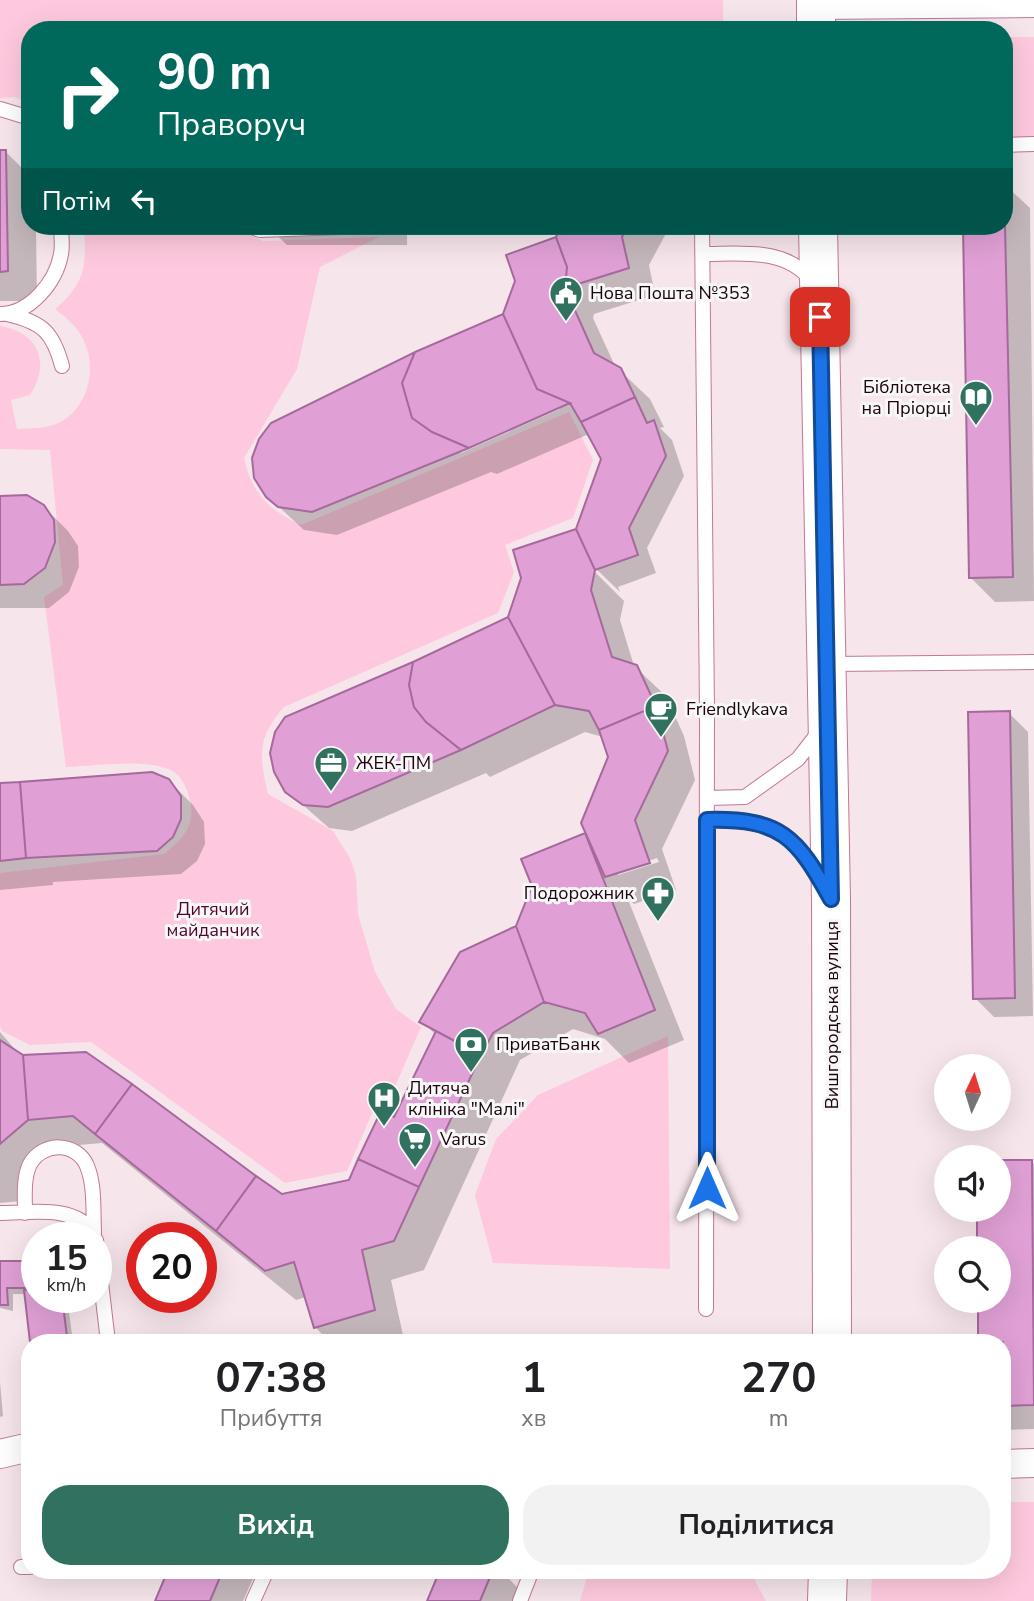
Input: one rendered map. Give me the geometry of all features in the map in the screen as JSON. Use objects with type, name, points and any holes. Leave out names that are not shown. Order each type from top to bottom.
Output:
[{"type":"main road","name":"Вишгородська вулиця","points":[[818,235],[829,717],[831,1334]]},
{"type":"main road","points":[[827,1601],[828,1579]]},
{"type":"street","points":[[816,12],[1034,3]]},
{"type":"street","points":[[0,1454],[21,1449]]},
{"type":"street","points":[[1011,1464],[1034,1463]]},
{"type":"lane","points":[[0,109],[21,115]]},
{"type":"lane","points":[[1013,145],[1034,144]]},
{"type":"lane","points":[[4,314],[31,304],[51,280],[61,254],[61,235]]},
{"type":"lane","points":[[702,235],[707,798],[706,1309]]},
{"type":"lane","points":[[703,254],[769,255],[788,260],[805,272],[820,291]]},
{"type":"lane","points":[[4,314],[34,320],[56,343],[62,366]]},
{"type":"lane","points":[[828,664],[1034,662]]},
{"type":"lane","points":[[707,798],[745,797],[777,776],[798,759],[829,717]]},
{"type":"lane","points":[[707,820],[745,819],[774,828],[809,859],[831,899]]},
{"type":"lane","points":[[25,1213],[26,1177],[30,1164],[40,1153],[51,1147],[65,1147],[79,1153],[86,1164],[93,1222]]},
{"type":"lane","points":[[0,1213],[77,1216],[82,1222]]},
{"type":"lane","points":[[104,1313],[107,1334]]},
{"type":"lane","points":[[253,1601],[263,1579]]},
{"type":"lane","points":[[520,1601],[529,1579]]},
{"type":"green space","points":[[0,0],[723,0],[723,21],[21,21],[21,100],[0,98]]},
{"type":"green space","points":[[1013,37],[1034,37],[1034,137],[1013,138]]},
{"type":"green space","name":"Дитячий майданчик","points":[[84,235],[248,235],[263,241],[379,237],[320,267],[297,369],[244,458],[247,471],[263,499],[279,513],[301,525],[569,412],[593,460],[573,518],[505,545],[514,572],[498,613],[284,707],[265,738],[262,758],[268,794],[333,831],[350,858],[356,876],[358,914],[375,972],[396,1009],[421,1027],[387,1105],[377,1102],[347,1171],[285,1183],[91,1042],[30,1045],[2,1031],[0,1026],[0,873],[164,854],[185,833],[191,813],[189,796],[183,783],[178,775],[164,767],[107,764],[66,767],[44,597],[63,585],[50,450],[0,449],[0,326],[13,329],[32,342],[40,361],[40,372],[30,395],[11,400],[17,429],[46,427],[62,421],[72,413],[86,392],[90,366],[84,341],[68,319],[55,309],[79,281],[85,252]]},
{"type":"green space","points":[[668,1036],[670,1269],[493,1263],[475,1195],[496,1139],[538,1095]]},
{"type":"green space","points":[[1011,1502],[1034,1502],[1034,1601],[871,1601],[872,1579],[1011,1579]]},
{"type":"green space","points":[[586,1579],[754,1579],[766,1601],[580,1601]]},
{"type":"building","points":[[0,150],[6,150],[8,271],[0,272]]},
{"type":"building","points":[[623,235],[629,268],[565,288],[567,267],[556,237]]},
{"type":"building","points":[[963,235],[1005,235],[1013,577],[969,578]]},
{"type":"building","points":[[556,237],[567,267],[565,288],[594,353],[621,368],[635,397],[581,422],[570,403],[537,389],[503,314],[515,281],[506,255]]},
{"type":"building","points":[[503,314],[537,389],[570,403],[469,448],[432,432],[412,418],[402,383],[415,352]]},
{"type":"building","points":[[415,352],[402,383],[412,418],[432,432],[469,448],[312,512],[278,507],[266,497],[254,478],[252,458],[259,439],[271,423]]},
{"type":"building","points":[[635,397],[647,423],[654,420],[666,456],[629,528],[638,555],[595,570],[576,529],[601,459],[581,422]]},
{"type":"building","points":[[27,495],[44,505],[54,520],[55,542],[45,568],[24,584],[0,585],[0,496]]},
{"type":"building","points":[[576,529],[595,570],[591,590],[612,657],[637,665],[656,706],[599,730],[589,711],[555,705],[508,617],[521,578],[513,550]]},
{"type":"building","points":[[508,617],[555,705],[461,750],[426,722],[414,707],[409,685],[413,662]]},
{"type":"building","points":[[413,662],[409,685],[414,707],[426,722],[461,750],[328,807],[303,805],[285,792],[274,772],[270,753],[275,732],[285,717]]},
{"type":"building","points":[[656,706],[668,751],[635,820],[650,863],[605,877],[581,823],[608,757],[599,730]]},
{"type":"building","points":[[1010,711],[1015,998],[973,999],[968,712]]},
{"type":"building","points":[[152,772],[169,779],[181,796],[181,819],[173,837],[157,851],[26,858],[20,782]]},
{"type":"building","points":[[20,782],[26,858],[0,861],[0,783]]},
{"type":"building","points":[[585,833],[655,1010],[598,1034],[585,1013],[544,1002],[516,926],[532,886],[521,859]]},
{"type":"building","points":[[516,926],[544,1002],[493,1033],[481,1055],[419,1022],[460,952]]},
{"type":"building","points":[[436,1031],[481,1055],[419,1187],[358,1159],[381,1111],[394,1117]]},
{"type":"building","points":[[0,1040],[23,1055],[28,1120],[0,1144]]},
{"type":"building","points":[[86,1052],[132,1084],[95,1134],[73,1116],[28,1120],[23,1055]]},
{"type":"building","points":[[132,1084],[256,1176],[217,1230],[217,1222],[205,1222],[95,1134]]},
{"type":"building","points":[[358,1159],[419,1187],[394,1241],[362,1250],[375,1310],[314,1328],[294,1262],[265,1271],[217,1230],[256,1176],[282,1194],[349,1180]]},
{"type":"building","points":[[1011,1160],[1032,1160],[1034,1405],[1011,1406],[1011,1334],[978,1334],[978,1313],[1011,1313],[1011,1236],[977,1236],[977,1222],[1011,1222]]},
{"type":"building","points":[[0,1261],[21,1261],[21,1288],[7,1288],[8,1305],[0,1305]]},
{"type":"building","points":[[27,1313],[64,1313],[67,1334],[29,1334]]},
{"type":"building","points":[[164,1579],[219,1579],[210,1601],[155,1601]]},
{"type":"building","points":[[436,1579],[489,1579],[480,1601],[427,1601]]},
{"type":"place","name":"Нова Пошта №353","points":[[566,323]]},
{"type":"place","name":"Бібліотека на Пріорці","points":[[976,427]]},
{"type":"place","name":"Friendlykava","points":[[661,739]]},
{"type":"place","name":"ЖЕК-ПМ","points":[[331,793]]},
{"type":"place","name":"Подорожник","points":[[658,923]]},
{"type":"place","name":"ПриватБанк","points":[[471,1074]]},
{"type":"place","name":"Дитяча клініка \"Малі\"","points":[[384,1128]]},
{"type":"place","name":"Varus","points":[[415,1169]]},
{"type":"route","points":[[707,1188],[707,820],[745,819],[774,828],[809,859],[831,899],[820,317]]}]
